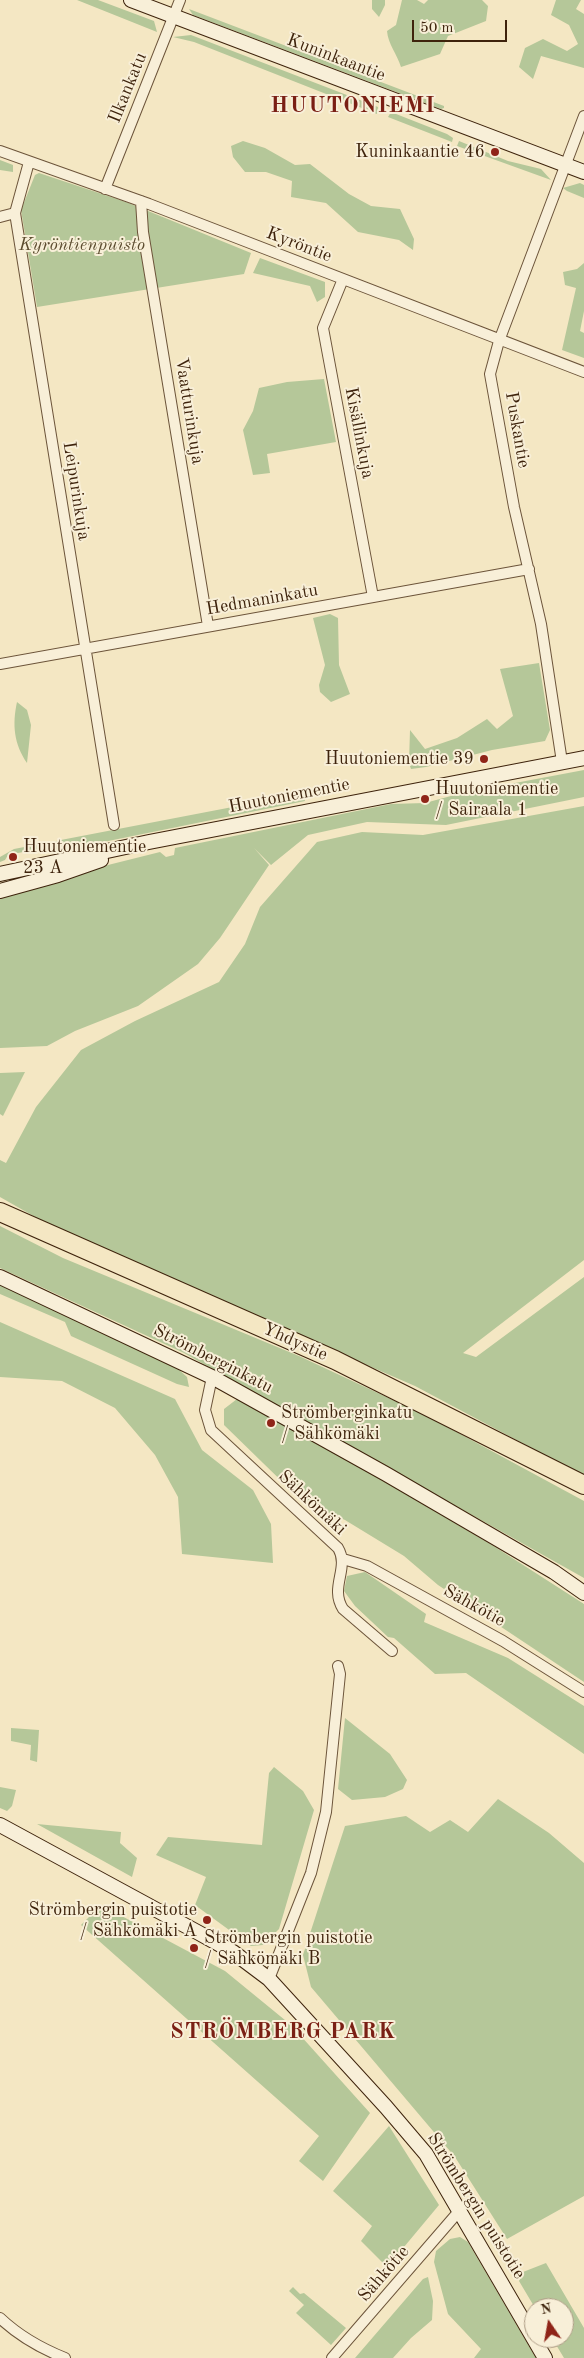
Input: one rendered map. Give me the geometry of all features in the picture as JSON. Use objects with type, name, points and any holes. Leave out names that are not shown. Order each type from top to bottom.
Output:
[{"type":"highway","name":"Yhdystie","points":[[0,1212],[335,1360],[584,1485]]},
{"type":"street","name":"Kuninkaantie","points":[[131,0],[584,172]]},
{"type":"street","name":"Ilkankatu","points":[[105,188],[180,0]]},
{"type":"street","name":"Puskantie","points":[[562,762],[541,624],[514,507],[490,374],[499,341],[584,116]]},
{"type":"street","name":"Kyröntie","points":[[0,151],[141,201],[499,341],[584,372]]},
{"type":"street","name":"Leipurinkuja","points":[[28,162],[15,213],[114,826]]},
{"type":"street","name":"Vaatturinkuja","points":[[141,201],[143,232],[208,626]]},
{"type":"street","points":[[0,217],[15,213]]},
{"type":"street","name":"Kisällinkuja","points":[[343,279],[323,328],[374,597]]},
{"type":"street","name":"Hedmaninkatu","points":[[0,664],[529,569]]},
{"type":"street","name":"Huutoniementie","points":[[0,874],[149,842],[584,758]]},
{"type":"street","name":"Huutoniementie","points":[[0,890],[58,876],[149,842]]},
{"type":"street","name":"Strömberginkatu","points":[[0,1277],[212,1378],[394,1478],[554,1572],[584,1593]]},
{"type":"street","name":"Sähkömäki","points":[[212,1378],[205,1410],[211,1430],[338,1548],[343,1559],[337,1593],[340,1604],[343,1609],[392,1651]]},
{"type":"street","name":"Sähkötie","points":[[343,1559],[367,1566],[495,1636],[584,1692]]},
{"type":"street","points":[[269,1979],[311,1874],[326,1812],[340,1674],[338,1666]]},
{"type":"street","name":"Strömbergin puistotie","points":[[0,1825],[233,1952],[269,1979],[386,2107],[426,2154],[545,2358]]},
{"type":"street","name":"Sähkötie","points":[[332,2358],[460,2210]]},
{"type":"street","points":[[0,2318],[15,2332],[40,2348],[65,2358]]},
{"type":"green space","points":[[77,0],[98,0],[154,21],[157,32]]},
{"type":"green space","points":[[372,0],[385,0],[385,5],[379,17],[372,9]]},
{"type":"green space","points":[[402,0],[417,0],[424,4],[428,0],[482,0],[488,6],[486,21],[448,36],[440,54],[401,67],[387,31],[396,25]]},
{"type":"green space","points":[[556,0],[581,0],[576,9],[584,14],[584,68],[541,56],[533,79],[519,67],[525,48],[543,39],[567,51],[578,44],[569,25],[551,15]]},
{"type":"green space","points":[[189,9],[444,106],[444,108],[441,109],[193,15]]},
{"type":"green space","points":[[191,35],[378,107],[377,114],[194,42],[173,37]]},
{"type":"green space","points":[[391,112],[447,134],[453,138],[452,142],[388,117]]},
{"type":"green space","points":[[243,141],[265,148],[295,165],[310,164],[349,194],[371,206],[400,209],[414,239],[413,250],[399,240],[358,232],[326,203],[291,197],[292,181],[266,172],[245,172],[233,157],[231,146]]},
{"type":"green space","points":[[459,141],[508,161],[541,169],[551,180],[457,146]]},
{"type":"green space","points":[[0,160],[13,165],[13,172],[0,170]]},
{"type":"green space","name":"Kyröntienpuisto","points":[[39,173],[126,202],[251,253],[244,274],[37,307],[21,210],[35,175]]},
{"type":"green space","points":[[580,183],[584,185],[584,198],[563,188]]},
{"type":"green space","points":[[260,258],[325,282],[325,297],[317,302],[310,286],[253,273]]},
{"type":"green space","points":[[584,263],[584,311],[580,331],[584,333],[584,358],[562,350],[576,288],[565,285],[563,272],[577,269]]},
{"type":"green space","points":[[324,379],[336,442],[267,454],[270,473],[253,475],[243,430],[253,411],[259,388],[287,382]]},
{"type":"green space","points":[[330,614],[338,618],[339,665],[350,694],[331,702],[320,692],[319,685],[325,665],[313,618]]},
{"type":"green space","points":[[539,663],[550,730],[545,741],[492,750],[411,769],[409,763],[410,730],[425,749],[457,738],[487,719],[497,729],[513,716],[500,669]]},
{"type":"green space","points":[[17,702],[27,710],[31,725],[27,763],[19,749],[15,734]]},
{"type":"green space","points":[[584,770],[584,797],[446,825],[367,822],[308,835],[271,865],[254,848],[269,865],[220,938],[198,964],[138,1006],[75,1031],[47,1046],[0,1048],[0,899],[108,865],[160,852],[166,857],[174,855],[175,848],[391,804],[425,803],[462,793]]},
{"type":"green space","points":[[304,797],[305,801],[64,850],[43,848],[8,855],[5,860],[0,862],[0,857],[14,849],[269,800]]},
{"type":"green space","points":[[584,806],[584,1260],[463,1353],[476,1357],[584,1277],[584,1476],[415,1386],[67,1235],[0,1197],[0,1160],[6,1163],[36,1107],[81,1050],[135,1021],[219,982],[245,944],[260,907],[317,842],[362,832],[423,835]]},
{"type":"green space","points":[[25,1072],[3,1116],[0,1114],[0,1073]]},
{"type":"green space","points":[[0,1226],[63,1258],[299,1356],[427,1416],[584,1501],[584,1578],[184,1353],[0,1268]]},
{"type":"green space","points":[[0,1285],[176,1367],[187,1377],[189,1387],[177,1384],[71,1336],[65,1322],[0,1294]]},
{"type":"green space","points":[[0,1322],[175,1399],[202,1450],[253,1490],[271,1524],[273,1563],[182,1554],[178,1497],[155,1455],[115,1408],[62,1381],[0,1377]]},
{"type":"green space","points":[[237,1399],[317,1442],[492,1545],[584,1604],[584,1682],[438,1585],[404,1556],[345,1520],[302,1501],[224,1425],[224,1409]]},
{"type":"green space","points":[[365,1572],[426,1614],[424,1622],[508,1658],[584,1706],[584,1754],[466,1673],[435,1674],[394,1638],[388,1637],[355,1606],[344,1591],[347,1576]]},
{"type":"green space","points":[[345,1718],[390,1754],[407,1780],[403,1789],[385,1797],[352,1800],[338,1789]]},
{"type":"green space","points":[[11,1728],[39,1730],[37,1762],[30,1760],[31,1745],[11,1741]]},
{"type":"green space","points":[[274,1767],[303,1791],[314,1810],[279,1929],[263,1945],[251,1946],[195,1905],[206,1877],[156,1855],[168,1837],[262,1845],[269,1773]]},
{"type":"green space","points":[[0,1787],[16,1790],[12,1806],[7,1811],[0,1808]]},
{"type":"green space","points":[[498,1799],[549,1833],[584,1863],[584,2196],[507,2239],[455,2157],[311,1987],[303,1955],[345,1826],[406,1816],[430,1832],[450,1820],[468,1832]]},
{"type":"green space","points":[[37,1824],[121,1832],[120,1843],[137,1858],[132,1877]]},
{"type":"green space","points":[[101,1905],[225,1971],[291,2025],[370,2113],[323,2181],[299,2161],[319,2136],[81,1925]]},
{"type":"green space","points":[[389,2126],[439,2205],[394,2259],[385,2265],[361,2241],[372,2226],[333,2191]]},
{"type":"green space","points":[[460,2237],[468,2242],[524,2338],[524,2348],[530,2348],[536,2358],[474,2358],[481,2349],[448,2314],[434,2262],[436,2251],[450,2239]]},
{"type":"green space","points":[[546,2263],[566,2298],[529,2298],[519,2281],[523,2272]]},
{"type":"green space","points":[[428,2277],[433,2301],[432,2320],[411,2338],[393,2358],[355,2358],[423,2279]]},
{"type":"green space","points":[[293,2287],[300,2294],[304,2293],[346,2328],[331,2345],[296,2313],[304,2305],[289,2291]]},
{"type":"green space","points":[[574,2311],[584,2328],[584,2358],[564,2358],[558,2348],[574,2348]]},
{"type":"place","name":"Kuninkaantie 46","points":[[495,152]]},
{"type":"place","name":"Huutoniementie 39","points":[[484,759]]},
{"type":"place","name":"Huutoniementie / Sairaala 1","points":[[425,799]]},
{"type":"place","name":"Huutoniementie 23 A","points":[[13,857]]},
{"type":"place","name":"Strömberginkatu / Sähkömäki","points":[[271,1423]]},
{"type":"place","name":"Strömbergin puistotie / Sähkömäki A","points":[[207,1920]]},
{"type":"place","name":"Strömbergin puistotie / Sähkömäki B","points":[[194,1948]]},
{"type":"district","name":"HUUTONIEMI","points":[[353,106]]},
{"type":"district","name":"STRÖMBERG PARK","points":[[283,2032]]}]
